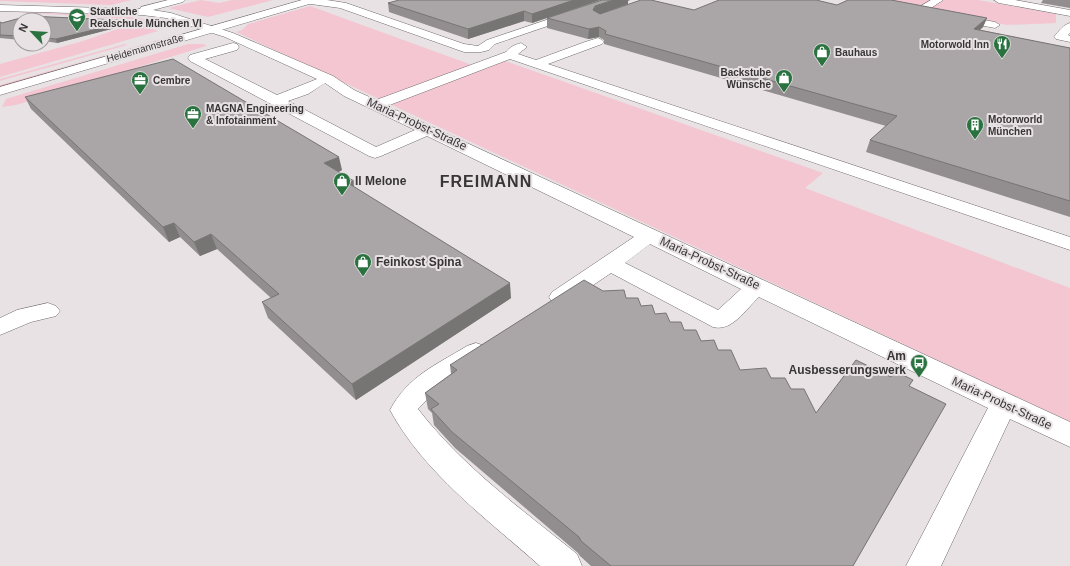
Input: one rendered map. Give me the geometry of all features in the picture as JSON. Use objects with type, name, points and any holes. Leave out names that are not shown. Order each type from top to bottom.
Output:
[{"type":"street","points":[[139,12],[150,7],[180,0]]},
{"type":"street","name":"Heidemannstraße","points":[[0,91],[294,0]]},
{"type":"street","points":[[312,0],[342,5],[460,47],[476,50],[487,47],[491,42],[615,0]]},
{"type":"street","name":"Heidemannstraße","points":[[0,83],[312,0]]},
{"type":"street","points":[[920,11],[938,0]]},
{"type":"street","points":[[999,0],[1038,3],[1070,13]]},
{"type":"street","points":[[0,8],[139,12],[167,15],[200,29]]},
{"type":"street","points":[[907,8],[995,25],[984,34]]},
{"type":"street","points":[[367,14],[382,10]]},
{"type":"street","points":[[121,12],[200,29]]},
{"type":"street","points":[[1070,26],[1060,37],[1070,39]]},
{"type":"street","name":"Maria-Probst-Straße","points":[[200,29],[267,64],[349,93],[376,105],[1070,435]]},
{"type":"street","name":"Maria-Probst-Straße","points":[[200,29],[294,63],[328,79],[349,93]]},
{"type":"street","points":[[536,64],[593,43]]},
{"type":"street","points":[[179,62],[233,47]]},
{"type":"street","points":[[376,105],[512,56],[529,48]]},
{"type":"street","points":[[512,56],[1070,244]]},
{"type":"street","points":[[194,58],[375,153],[429,130]]},
{"type":"street","points":[[276,100],[302,91],[318,83]]},
{"type":"street","points":[[538,311],[610,264],[650,235]]},
{"type":"street","points":[[610,264],[721,321],[757,286]]},
{"type":"street","points":[[0,327],[25,316],[48,311]]},
{"type":"street","points":[[498,337],[420,389],[405,405],[404,410],[432,446],[459,474],[565,566]]},
{"type":"street","points":[[923,566],[1004,403]]},
{"type":"shaded area","points":[[0,0],[132,0],[111,5]]},
{"type":"shaded area","points":[[201,0],[219,3],[232,0],[273,0],[208,17],[168,8]]},
{"type":"shaded area","points":[[875,0],[978,0],[1056,14],[1056,23],[1007,25]]},
{"type":"shaded area","points":[[310,6],[483,69],[505,61],[823,173],[805,188],[1070,288],[1070,422],[236,32],[242,30],[248,24]]},
{"type":"shaded area","points":[[52,13],[140,18],[165,28],[128,19]]},
{"type":"shaded area","points":[[135,23],[158,31],[0,77],[0,64],[43,52],[52,52],[52,50],[83,41]]},
{"type":"shaded area","points":[[166,38],[65,67],[0,89],[0,85]]},
{"type":"shaded area","points":[[125,44],[127,45],[0,81],[0,79]]},
{"type":"shaded area","points":[[188,44],[204,44],[206,46],[16,105],[2,107],[6,99]]},
{"type":"building","points":[[399,0],[574,0],[532,14],[524,11],[468,29],[388,3]]},
{"type":"building","points":[[602,0],[613,0],[595,6],[593,10],[600,14],[641,0],[651,0],[694,10],[719,0],[816,0],[837,5],[848,0],[891,0],[987,18],[974,29],[1070,48],[1070,201],[870,140],[897,116],[605,34],[606,31],[599,27],[589,29],[547,18]]},
{"type":"building","points":[[52,17],[118,20],[118,24],[52,39]]},
{"type":"building","points":[[12,20],[12,36],[0,35],[0,22],[2,23]]},
{"type":"building","points":[[173,59],[339,157],[324,163],[354,181],[348,183],[510,283],[352,384],[262,302],[279,294],[211,234],[194,242],[174,223],[163,227],[25,97]]},
{"type":"building","points":[[584,280],[603,291],[624,290],[626,298],[638,298],[641,306],[652,305],[655,314],[666,313],[670,322],[681,322],[684,330],[696,330],[701,341],[714,340],[718,350],[731,350],[740,370],[766,368],[771,378],[785,378],[791,389],[804,389],[816,413],[856,360],[891,377],[895,371],[913,380],[909,386],[946,404],[853,566],[611,566],[581,541],[579,537],[452,432],[431,409],[439,404],[425,393],[457,370],[450,365]]},
{"type":"place","name":"Staatliche Realschule München VI","points":[[77,32]]},
{"type":"place","name":"Motorwold Inn","points":[[1002,59]]},
{"type":"place","name":"Bauhaus","points":[[822,67]]},
{"type":"place","name":"Backstube Wünsche","points":[[784,93]]},
{"type":"place","name":"Cembre","points":[[140,95]]},
{"type":"place","name":"MAGNA Engineering & Infotainment","points":[[193,129]]},
{"type":"place","name":"Motorworld München","points":[[975,140]]},
{"type":"place","name":"Il Melone","points":[[342,196]]},
{"type":"place","name":"Feinkost Spina","points":[[363,277]]},
{"type":"place","name":"Am Ausbesserungswerk","points":[[919,378]]},
{"type":"district","name":"FREIMANN","points":[[486,181]]}]
